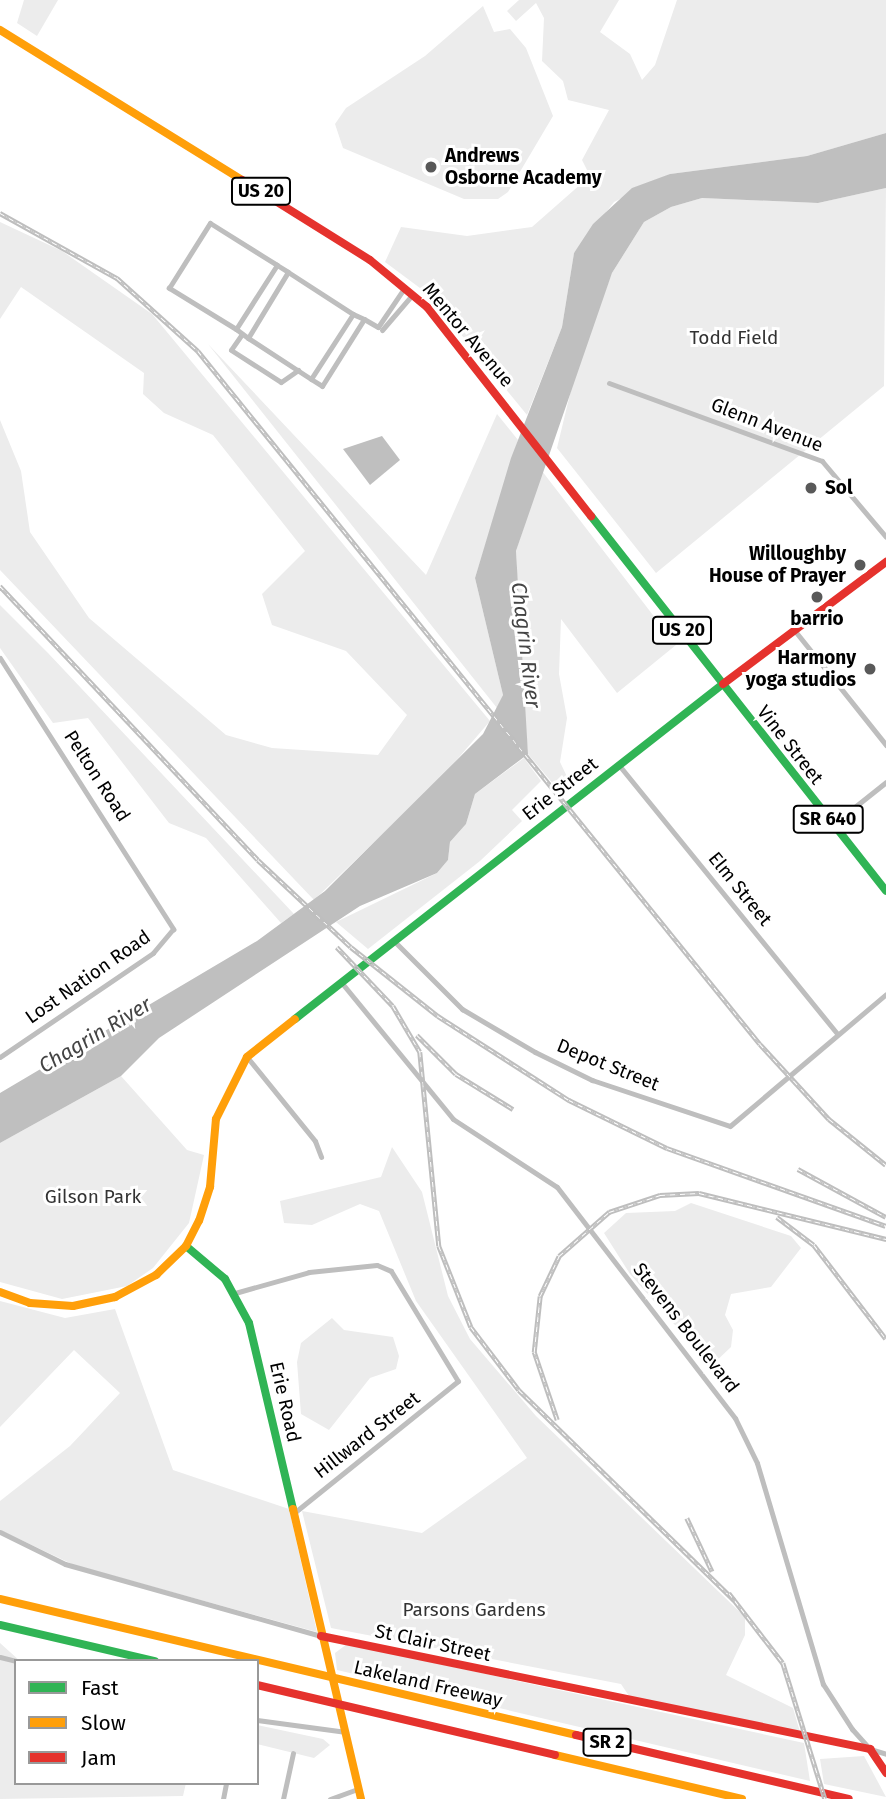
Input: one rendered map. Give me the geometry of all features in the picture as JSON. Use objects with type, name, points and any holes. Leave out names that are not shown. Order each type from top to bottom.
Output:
[{"type":"main road","name":"Mentor Avenue","points":[[0,30],[405,287],[492,387],[723,684]]},
{"type":"main road","name":"Erie Street","points":[[247,1057],[618,764],[886,562]]},
{"type":"main road","name":"Vine Street","points":[[723,684],[886,891]]},
{"type":"main road","points":[[0,1292],[45,1306],[88,1304],[135,1288],[186,1246],[211,1187],[219,1110],[247,1057]]},
{"type":"main road","name":"Erie Road","points":[[186,1246],[235,1293],[258,1355],[321,1636],[361,1799]]},
{"type":"main road","name":"Lakeland Freeway","points":[[0,1599],[256,1659]]},
{"type":"main road","points":[[0,1625],[146,1659]]},
{"type":"main road","points":[[0,1632],[34,1633]]},
{"type":"main road","name":"St Clair Street","points":[[321,1636],[870,1749]]},
{"type":"main road","name":"Lakeland Freeway","points":[[259,1660],[849,1799]]},
{"type":"main road","name":"Lakeland Freeway","points":[[259,1685],[742,1799]]},
{"type":"main road","name":"Stevens Boulevard","points":[[870,1749],[886,1773]]},
{"type":"street","points":[[364,319],[322,386],[170,288],[210,223],[353,314],[364,319],[379,327],[405,287]]},
{"type":"street","points":[[236,330],[277,265]]},
{"type":"street","points":[[288,272],[245,336],[231,350],[281,382],[298,370]]},
{"type":"street","points":[[382,330],[413,295]]},
{"type":"street","points":[[311,379],[353,314]]},
{"type":"street","name":"Glenn Avenue","points":[[609,383],[822,461],[886,537]]},
{"type":"street","points":[[795,631],[886,745]]},
{"type":"street","name":"Pelton Road","points":[[0,658],[167,912]]},
{"type":"street","name":"Elm Street","points":[[618,764],[836,1033]]},
{"type":"street","points":[[832,825],[886,782]]},
{"type":"street","name":"Lost Nation Road","points":[[0,1057],[167,941],[173,929],[167,912]]},
{"type":"street","name":"Depot Street","points":[[393,940],[462,1009],[592,1080],[730,1126],[836,1033]]},
{"type":"street","name":"Stevens Boulevard","points":[[341,982],[453,1119],[556,1187],[735,1418],[757,1463],[823,1684],[870,1749]]},
{"type":"street","points":[[836,1033],[886,994]]},
{"type":"street","points":[[247,1057],[315,1141],[321,1157]]},
{"type":"street","name":"Hillward Street","points":[[235,1293],[309,1272],[377,1265],[391,1271],[458,1381],[295,1512]]},
{"type":"street","name":"St Clair Street","points":[[0,1532],[65,1564],[321,1636]]},
{"type":"street","points":[[259,1720],[346,1732]]},
{"type":"street","points":[[870,1749],[886,1754]]},
{"type":"street","points":[[283,1799],[293,1753]]},
{"type":"street","points":[[330,1799],[358,1789]]},
{"type":"green space","points":[[24,0],[58,0],[37,36],[17,23]]},
{"type":"green space","points":[[519,0],[619,0],[600,32],[630,54],[642,80],[655,65],[677,0],[886,0],[886,133],[807,156],[670,174],[614,202],[574,253],[562,327],[527,415],[428,294],[385,262],[401,227],[467,236],[532,227],[590,176],[582,160],[609,110],[568,100],[563,81],[542,61],[544,18],[536,3],[516,21],[507,11]]},
{"type":"green space","points":[[483,6],[494,32],[510,29],[526,48],[553,116],[508,192],[498,199],[464,199],[343,148],[335,124],[346,108],[425,56]]},
{"type":"green space","name":"Todd Field","points":[[886,188],[884,386],[656,573],[557,448],[577,365],[612,273],[644,222],[671,207],[702,198],[818,203]]},
{"type":"green space","points":[[0,222],[62,251],[152,314],[490,721],[443,776],[314,900],[0,570],[0,420],[21,471],[30,532],[89,618],[226,735],[272,748],[378,755],[407,715],[346,651],[272,625],[262,594],[305,551],[213,435],[164,413],[143,394],[144,373],[21,287],[0,319]]},
{"type":"green space","points":[[208,344],[426,575],[497,414],[518,440],[475,578],[503,695],[497,708]]},
{"type":"green space","points":[[542,471],[676,645],[617,693],[561,619],[559,674],[567,718],[560,762],[570,783],[560,792],[528,754],[522,681],[516,551]]},
{"type":"green space","points":[[0,605],[294,914],[281,923],[206,838],[169,823],[88,718],[53,723],[0,648]]},
{"type":"green space","points":[[524,758],[541,781],[512,810],[522,821],[480,861],[368,949],[336,922],[437,873],[448,860],[450,842],[466,824],[475,794]]},
{"type":"green space","name":"Gilson Park","points":[[121,1076],[187,1150],[204,1155],[189,1223],[153,1268],[127,1286],[62,1299],[0,1282],[0,1143]]},
{"type":"green space","name":"Parsons Gardens","points":[[392,1147],[422,1192],[448,1296],[470,1339],[536,1416],[745,1617],[745,1635],[726,1675],[793,1708],[800,1732],[629,1696],[621,1684],[331,1628],[302,1511],[422,1533],[527,1458],[416,1301],[379,1211],[360,1204],[312,1225],[284,1223],[280,1201],[381,1177]]},
{"type":"green space","points":[[691,1203],[791,1236],[801,1248],[771,1287],[731,1294],[725,1315],[733,1330],[731,1347],[711,1366],[630,1274],[604,1233],[626,1213],[675,1211]]},
{"type":"green space","points":[[0,1301],[65,1318],[115,1309],[173,1470],[289,1509],[317,1632],[74,1565],[0,1530],[0,1501],[70,1446],[120,1393],[74,1350],[0,1427]]},
{"type":"green space","points":[[332,1318],[344,1330],[393,1337],[399,1356],[396,1369],[370,1378],[329,1430],[301,1414],[297,1362],[301,1343]]},
{"type":"green space","points":[[0,1643],[18,1659],[14,1659],[14,1785],[186,1785],[183,1796],[0,1799]]},
{"type":"green space","points":[[347,1644],[804,1743],[810,1781],[337,1670],[335,1653]]},
{"type":"green space","points":[[259,1725],[323,1739],[330,1745],[314,1758],[259,1744]]},
{"type":"green space","points":[[864,1756],[886,1797],[824,1784],[820,1759]]},
{"type":"shaded area","points":[[886,133],[886,188],[818,203],[702,198],[671,207],[644,222],[612,273],[516,551],[528,754],[475,794],[466,824],[450,842],[448,860],[437,873],[360,906],[159,1038],[121,1076],[0,1143],[0,1093],[257,941],[325,891],[483,734],[503,695],[475,578],[511,458],[562,327],[574,253],[593,224],[632,188],[670,174],[807,156]]},
{"type":"shaded area","points":[[382,436],[400,460],[370,485],[343,449]]},
{"type":"railway","points":[[0,213],[117,278],[198,351],[760,1044],[829,1119],[886,1165]]},
{"type":"railway","points":[[0,586],[258,860],[351,947],[438,1016],[569,1100],[667,1148],[886,1226]]},
{"type":"railway","points":[[337,947],[393,1006],[420,1052],[439,1246],[471,1327],[519,1390],[734,1600]]},
{"type":"railway","points":[[417,1035],[456,1074],[513,1109]]},
{"type":"railway","points":[[798,1169],[886,1217]]},
{"type":"railway","points":[[557,1420],[534,1352],[540,1296],[559,1256],[609,1212],[660,1195],[699,1193],[886,1239]]},
{"type":"railway","points":[[777,1217],[814,1245],[886,1339]]},
{"type":"railway","points":[[687,1518],[712,1571]]},
{"type":"railway","points":[[729,1593],[783,1663],[825,1799]]},
{"type":"traffic: fast","points":[[591,516],[886,891]]},
{"type":"traffic: fast","points":[[295,1019],[723,684]]},
{"type":"traffic: fast","points":[[186,1246],[225,1279],[249,1323],[293,1509]]},
{"type":"traffic: fast","points":[[0,1625],[146,1659]]},
{"type":"traffic: slow","points":[[0,30],[242,180]]},
{"type":"traffic: slow","points":[[0,1292],[30,1303],[73,1306],[115,1297],[156,1275],[186,1246],[199,1221],[210,1187],[216,1119],[247,1057],[295,1019]]},
{"type":"traffic: slow","points":[[293,1509],[361,1799]]},
{"type":"traffic: slow","points":[[0,1599],[254,1659]]},
{"type":"traffic: slow","points":[[259,1660],[576,1735]]},
{"type":"traffic: slow","points":[[555,1755],[742,1799]]},
{"type":"traffic: jam","points":[[242,180],[370,260],[427,307],[591,516]]},
{"type":"traffic: jam","points":[[723,684],[886,562]]},
{"type":"traffic: jam","points":[[321,1636],[870,1749],[886,1773]]},
{"type":"traffic: jam","points":[[259,1685],[555,1755]]},
{"type":"traffic: jam","points":[[576,1735],[849,1799]]},
{"type":"place","name":"Andrews Osborne Academy","points":[[431,167]]},
{"type":"place","name":"Sol","points":[[811,488]]},
{"type":"place","name":"Willoughby House of Prayer","points":[[860,565]]},
{"type":"place","name":"barrio","points":[[817,597]]},
{"type":"place","name":"Harmony yoga studios","points":[[870,669]]},
{"type":"water label","name":"Chagrin River","points":[[526,645]]},
{"type":"water label","name":"Chagrin River","points":[[95,1035]]}]
